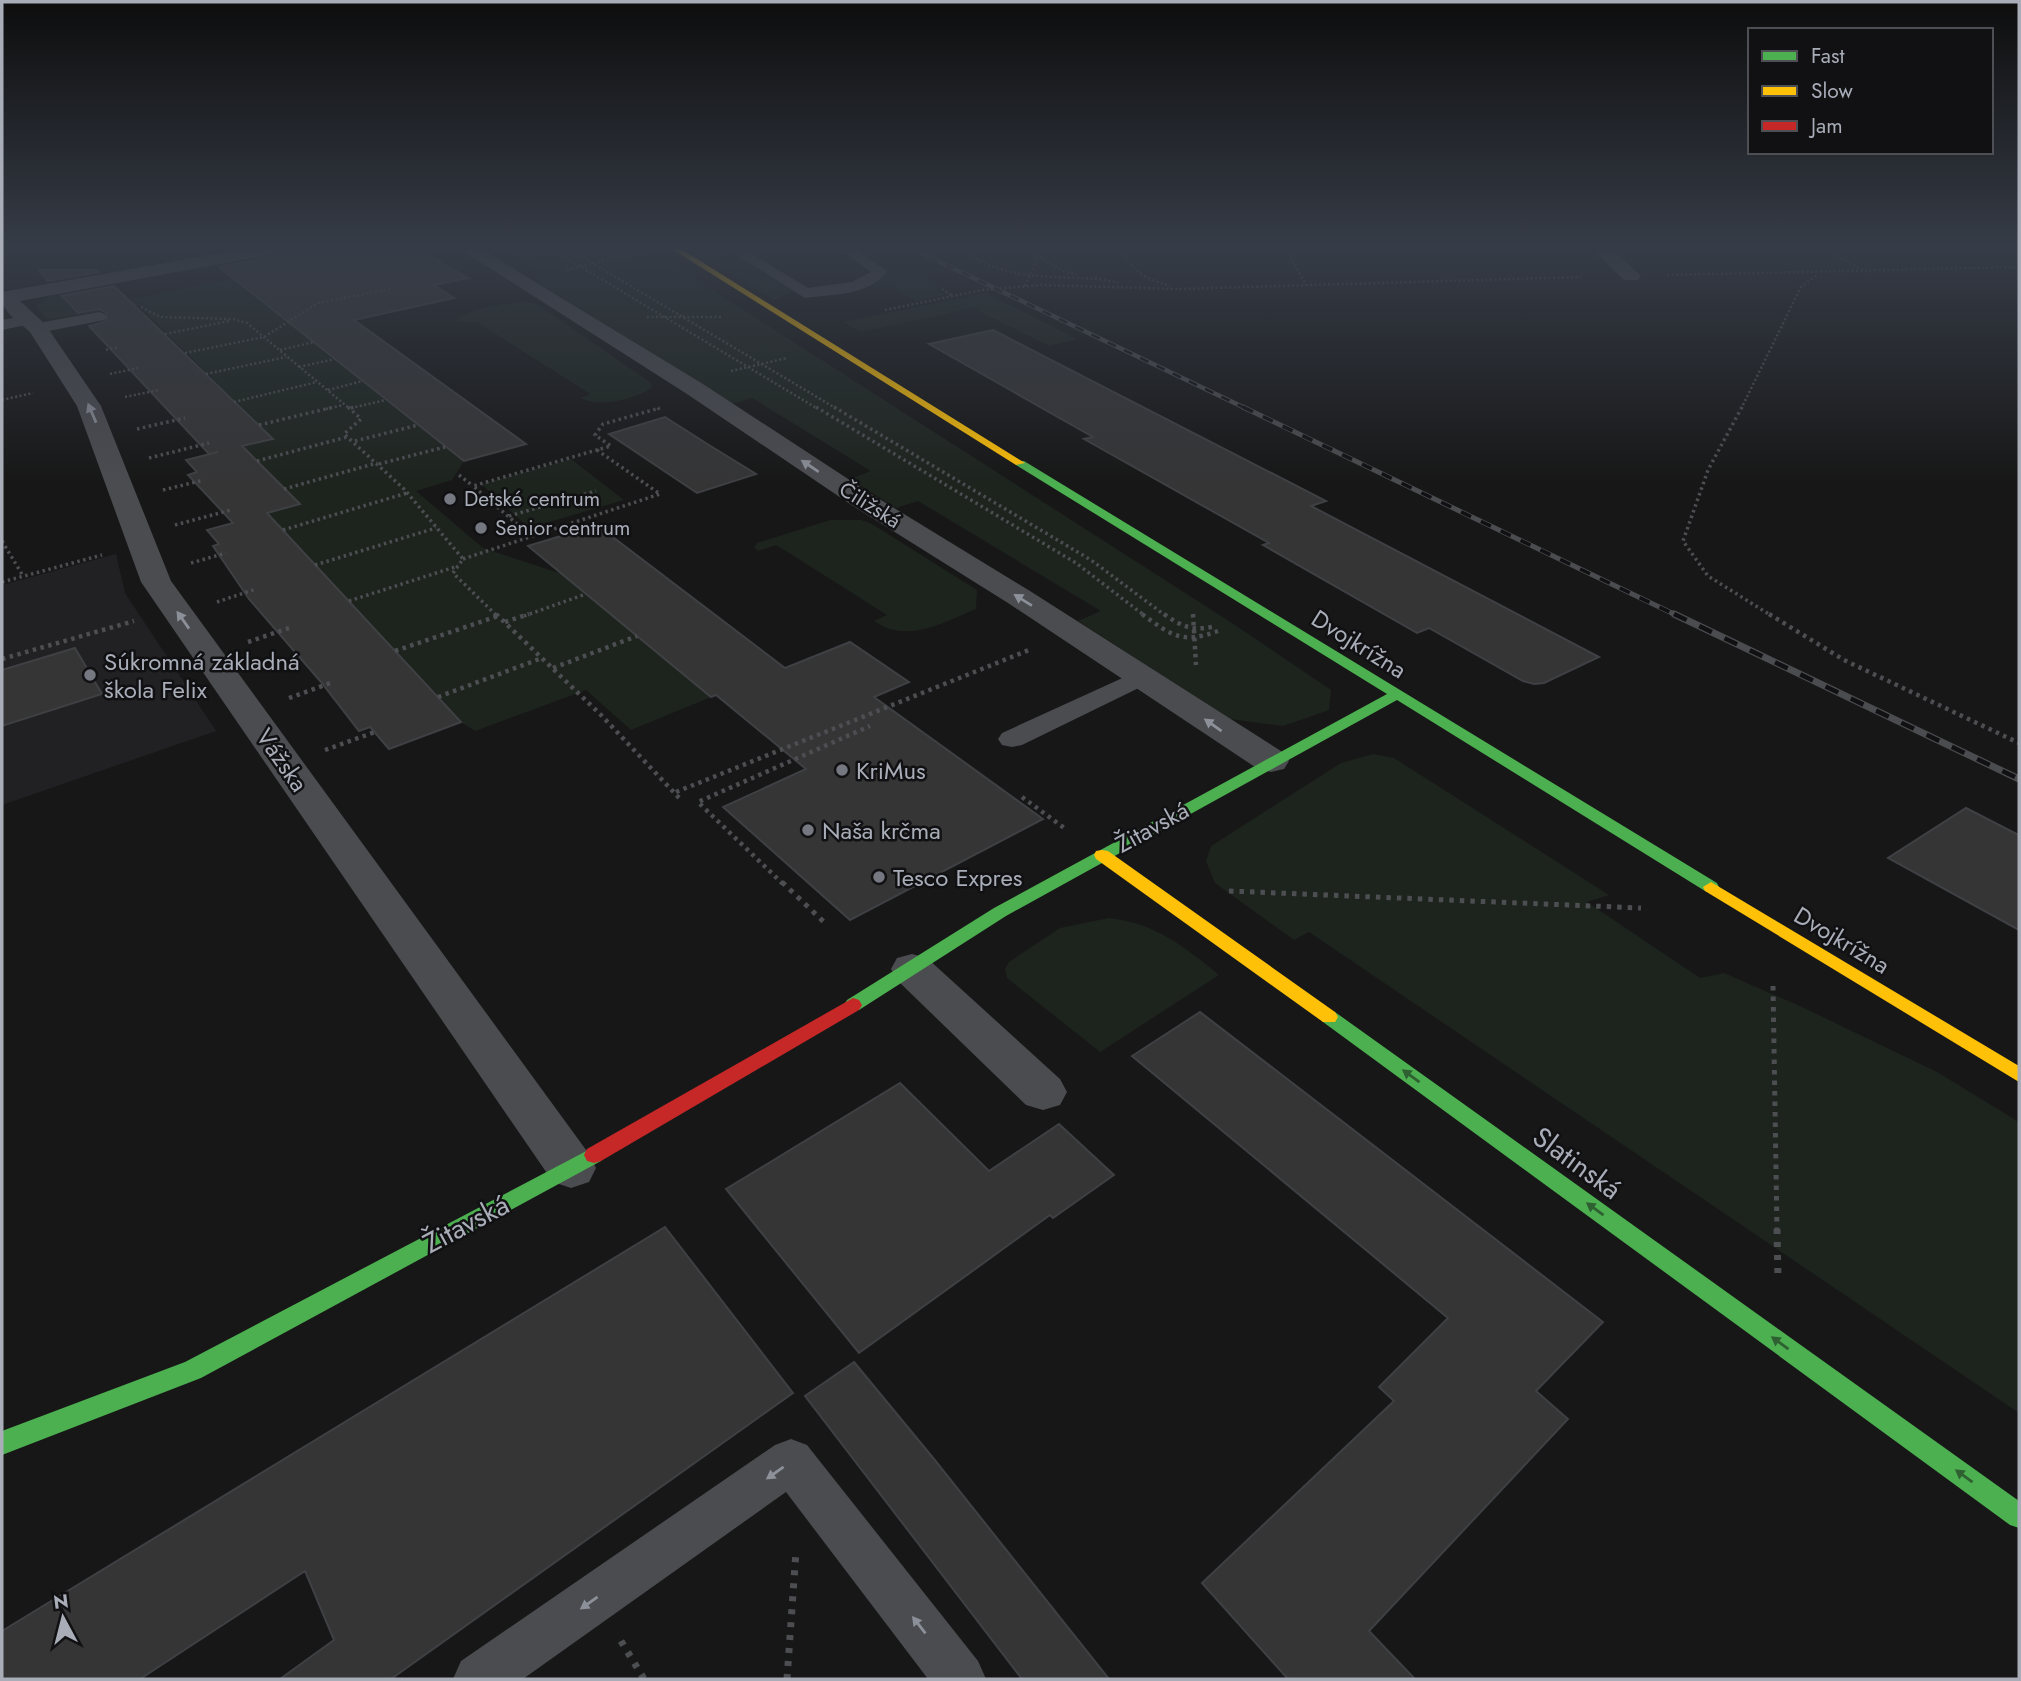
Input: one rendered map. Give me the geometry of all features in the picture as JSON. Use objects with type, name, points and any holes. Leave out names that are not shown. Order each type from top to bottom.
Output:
[{"type":"street","name":"Vážska","points":[[36,327],[89,406],[156,582],[571,1168]]},
{"type":"street","name":"Čiližská","points":[[595,327],[695,389],[859,498],[1063,625],[1140,678],[1271,761]]},
{"type":"street","name":"Dvojkrížna","points":[[800,327],[2019,1075]]},
{"type":"street","name":"Žitavská","points":[[2,1443],[193,1370],[571,1168],[912,969],[1000,912],[1271,761],[1396,695]]},
{"type":"street","name":"Slatinská","points":[[1102,855],[2019,1516]]},
{"type":"street","points":[[912,969],[1043,1092]]},
{"type":"lane","points":[[1012,739],[1140,678]]},
{"type":"lane","points":[[480,1679],[791,1461],[960,1679]]},
{"type":"path","points":[[165,334],[197,327]]},
{"type":"path","points":[[252,327],[361,419],[344,434],[407,493],[463,559]]},
{"type":"path","points":[[185,353],[264,337],[279,327]]},
{"type":"path","points":[[682,327],[1076,563],[1170,635],[1195,639],[1226,629]]},
{"type":"path","points":[[700,327],[1091,560],[1180,626],[1195,630],[1220,625]]},
{"type":"path","points":[[1782,327],[1708,470],[1683,541],[1708,576],[1844,660],[2019,743]]},
{"type":"path","points":[[279,350],[314,342]]},
{"type":"path","points":[[695,389],[703,380],[799,355]]},
{"type":"path","points":[[206,374],[286,356]]},
{"type":"path","points":[[299,367],[335,359]]},
{"type":"path","points":[[106,375],[138,368]]},
{"type":"path","points":[[327,390],[363,381]]},
{"type":"path","points":[[234,402],[317,382]]},
{"type":"path","points":[[114,400],[159,390]]},
{"type":"path","points":[[2,400],[33,393]]},
{"type":"path","points":[[350,408],[386,400]]},
{"type":"path","points":[[259,425],[344,405]]},
{"type":"path","points":[[611,446],[595,435],[603,424],[664,407]]},
{"type":"path","points":[[126,432],[185,418]]},
{"type":"path","points":[[355,442],[418,425]]},
{"type":"path","points":[[257,460],[348,436]]},
{"type":"path","points":[[141,460],[209,443]]},
{"type":"path","points":[[473,486],[611,446]]},
{"type":"path","points":[[611,446],[597,450],[660,494],[463,559],[453,572],[553,668],[682,801]]},
{"type":"path","points":[[284,489],[445,447]]},
{"type":"path","points":[[459,475],[531,536]]},
{"type":"path","points":[[152,493],[204,480]]},
{"type":"path","points":[[509,516],[596,491]]},
{"type":"path","points":[[283,530],[407,493]]},
{"type":"path","points":[[164,528],[231,510]]},
{"type":"path","points":[[315,565],[436,528]]},
{"type":"path","points":[[2,541],[23,576]]},
{"type":"path","points":[[189,564],[226,553]]},
{"type":"path","points":[[2,582],[108,554]]},
{"type":"path","points":[[349,601],[458,566]]},
{"type":"path","points":[[213,603],[256,589]]},
{"type":"path","points":[[505,622],[586,594]]},
{"type":"path","points":[[1192,610],[1198,714]]},
{"type":"path","points":[[395,651],[498,616]]},
{"type":"path","points":[[2,659],[141,619]]},
{"type":"path","points":[[244,643],[289,628]]},
{"type":"path","points":[[553,668],[637,636]]},
{"type":"path","points":[[676,792],[1035,648]]},
{"type":"path","points":[[438,697],[542,658]]},
{"type":"path","points":[[287,699],[333,682]]},
{"type":"path","points":[[827,925],[698,802],[870,726],[858,718]]},
{"type":"path","points":[[314,754],[375,732]]},
{"type":"path","points":[[1023,797],[1073,835]]},
{"type":"path","points":[[1225,891],[1641,908]]},
{"type":"path","points":[[1773,986],[1779,1342]]},
{"type":"path","points":[[787,1679],[797,1539]]},
{"type":"path","points":[[613,1628],[644,1679]]},
{"type":"shaded area","points":[[161,327],[299,327],[301,332],[464,461],[452,480],[416,491],[483,548],[562,574],[711,697],[631,730],[586,690],[475,731],[461,722],[267,513],[299,504],[243,447],[272,438]]},
{"type":"shaded area","points":[[486,327],[571,327],[652,386],[634,396],[615,401],[597,402],[580,398],[590,394]]},
{"type":"shaded area","points":[[610,327],[771,327],[1232,623],[1331,690],[1329,710],[1283,726],[1230,719],[1078,621],[1101,611],[918,501],[896,508],[850,479],[871,471],[752,398],[732,404]]},
{"type":"shaded area","points":[[853,327],[882,327],[861,332]]},
{"type":"shaded area","points":[[1012,327],[1054,327],[1077,339],[1049,346]]},
{"type":"shaded area","points":[[571,459],[624,500],[529,528],[481,484]]},
{"type":"shaded area","points":[[830,520],[861,520],[872,524],[977,590],[976,609],[925,629],[899,631],[886,628],[874,621],[887,615],[786,551],[776,545],[758,551],[754,547],[757,543]]},
{"type":"shaded area","name":"Súkromná základná škola Felix","points":[[116,554],[125,593],[216,731],[2,805],[2,585]]},
{"type":"shaded area","points":[[1373,754],[1394,758],[1609,895],[1587,902],[1700,978],[1724,973],[1802,1007],[1937,1072],[2019,1122],[2019,1413],[1309,932],[1294,940],[1215,883],[1206,861],[1211,846],[1341,763]]},
{"type":"shaded area","points":[[1109,918],[1155,931],[1181,946],[1219,975],[1100,1052],[1007,978],[1005,969],[1009,962],[1060,928]]},
{"type":"building","points":[[90,327],[157,327],[273,439],[242,446],[300,504],[267,513],[461,722],[389,749],[370,727],[359,731],[321,682],[249,599],[213,546],[219,544],[207,530],[233,523],[188,475],[197,472],[186,460],[218,452],[209,454]]},
{"type":"building","points":[[295,327],[364,327],[526,444],[464,461]]},
{"type":"building","points":[[993,330],[1326,501],[1311,506],[1599,657],[1544,683],[1534,684],[1523,681],[1429,628],[1417,633],[1263,545],[1269,543],[1084,439],[1093,437],[929,344]]},
{"type":"building","points":[[665,417],[756,474],[697,493],[609,434]]},
{"type":"building","points":[[597,525],[785,668],[850,642],[909,682],[874,697],[1043,819],[850,920],[723,807],[806,769],[716,695],[711,697],[528,546]]},
{"type":"building","points":[[75,648],[102,694],[2,726],[2,670]]},
{"type":"building","points":[[1966,808],[2019,835],[2019,930],[1888,858]]},
{"type":"building","points":[[1200,1012],[1603,1322],[1536,1391],[1568,1419],[1369,1631],[1415,1679],[1288,1679],[1202,1583],[1394,1401],[1379,1387],[1448,1318],[1132,1056]]},
{"type":"building","points":[[900,1083],[989,1171],[1059,1124],[1114,1175],[1053,1218],[1050,1215],[859,1353],[726,1189]]},
{"type":"building","points":[[665,1227],[793,1393],[391,1679],[280,1679],[334,1640],[305,1571],[140,1679],[2,1679],[2,1631]]},
{"type":"building","points":[[854,1362],[1109,1679],[1022,1679],[805,1396]]},
{"type":"railway","points":[[1077,327],[1247,409]]},
{"type":"railway","points":[[1243,407],[1678,616]]},
{"type":"railway","points":[[1674,614],[2019,779]]},
{"type":"traffic: fast","points":[[1020,463],[1711,887]]},
{"type":"traffic: fast","points":[[853,1005],[1000,912],[1396,695]]},
{"type":"traffic: fast","points":[[1329,1017],[2019,1516]]},
{"type":"traffic: fast","points":[[2,1443],[193,1370],[594,1155]]},
{"type":"traffic: slow","points":[[802,327],[1020,463]]},
{"type":"traffic: slow","points":[[1102,855],[1329,1017]]},
{"type":"traffic: slow","points":[[1711,887],[2019,1075]]},
{"type":"traffic: jam","points":[[594,1155],[853,1005]]},
{"type":"place","name":"Detské centrum","points":[[450,499]]},
{"type":"place","name":"Senior centrum","points":[[481,528]]},
{"type":"place","name":"Súkromná základná škola Felix","points":[[90,675]]},
{"type":"place","name":"KriMus","points":[[842,770]]},
{"type":"place","name":"Naša krčma","points":[[808,830]]},
{"type":"place","name":"Tesco Expres","points":[[879,877]]}]
